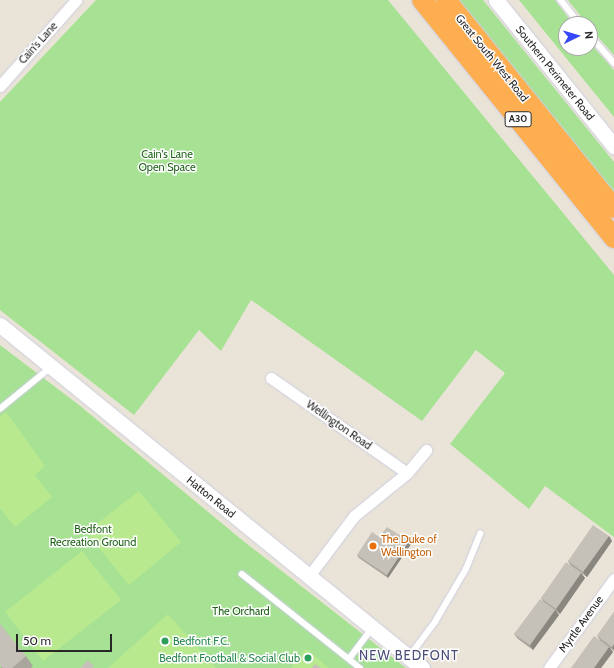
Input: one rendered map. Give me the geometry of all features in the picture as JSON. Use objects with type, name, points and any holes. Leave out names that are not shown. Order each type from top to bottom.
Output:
[{"type":"highway","name":"Great South West Road","points":[[422,0],[614,238]]},
{"type":"highway","name":"Great South West Road","points":[[446,0],[614,208]]},
{"type":"street","name":"Cain's Lane","points":[[0,86],[76,0]]},
{"type":"street","name":"Southern Perimeter Road","points":[[496,0],[614,146]]},
{"type":"street","name":"Hatton Road","points":[[0,325],[40,356],[51,368],[422,668]]},
{"type":"street","name":"Wellington Road","points":[[271,378],[407,473]]},
{"type":"street","points":[[309,576],[354,516],[407,473],[426,450]]},
{"type":"street","name":"Myrtle Avenue","points":[[549,668],[614,580]]},
{"type":"lane","points":[[562,0],[574,16]]},
{"type":"lane","points":[[598,44],[614,63]]},
{"type":"lane","points":[[0,409],[51,368]]},
{"type":"lane","points":[[409,658],[435,622],[466,569],[480,534]]},
{"type":"lane","points":[[242,574],[360,668]]},
{"type":"lane","points":[[349,659],[372,628]]},
{"type":"green space","name":"Cain's Lane Open Space","points":[[96,0],[388,0],[614,275],[614,537],[545,486],[529,509],[450,444],[505,373],[476,350],[422,421],[251,300],[221,351],[199,330],[134,415],[0,310],[0,102]]},
{"type":"green space","points":[[456,0],[483,0],[614,162],[614,193]]},
{"type":"green space","points":[[519,0],[555,0],[567,16],[558,16],[558,48]]},
{"type":"green space","points":[[568,0],[614,0],[614,55],[598,37],[598,16],[581,16]]},
{"type":"green space","points":[[598,52],[614,70],[614,117],[564,56],[598,56]]},
{"type":"green space","name":"Bedfont Recreation Ground","points":[[0,345],[79,405],[242,540],[406,668],[0,668]]},
{"type":"green space","points":[[6,412],[45,466],[35,475],[52,497],[15,527],[0,508],[0,417]]},
{"type":"green space","points":[[139,491],[181,542],[129,585],[86,532]]},
{"type":"green space","points":[[82,551],[121,600],[43,661],[5,612]]},
{"type":"green space","name":"Bedfont F.C.","points":[[168,614],[216,668],[108,668]]},
{"type":"green space","name":"Bedfont Football & Social Club","points":[[306,649],[329,668],[291,668]]},
{"type":"building","points":[[593,525],[609,536],[583,572],[568,561]]},
{"type":"building","points":[[387,527],[409,541],[387,575],[357,555],[372,532],[385,541],[388,536],[383,532]]},
{"type":"building","points":[[566,562],[581,573],[556,609],[541,598]]},
{"type":"building","points":[[540,599],[555,610],[530,645],[514,634]]},
{"type":"building","points":[[614,612],[614,644],[612,647],[597,636]]},
{"type":"building","points":[[0,624],[26,656],[12,668],[3,668],[0,665]]},
{"type":"building","points":[[594,636],[609,647],[594,668],[571,668]]},
{"type":"building","points":[[88,660],[94,667],[80,668]]},
{"type":"building","points":[[315,664],[321,668],[312,668]]},
{"type":"place","name":"The Duke of Wellington","points":[[373,546]]},
{"type":"place","name":"Bedfont F.C.","points":[[165,641]]},
{"type":"place","name":"Bedfont Football & Social Club","points":[[308,658]]},
{"type":"district","name":"NEW BEDFONT","points":[[409,655]]},
{"type":"park label","name":"The Orchard","points":[[241,611]]}]
